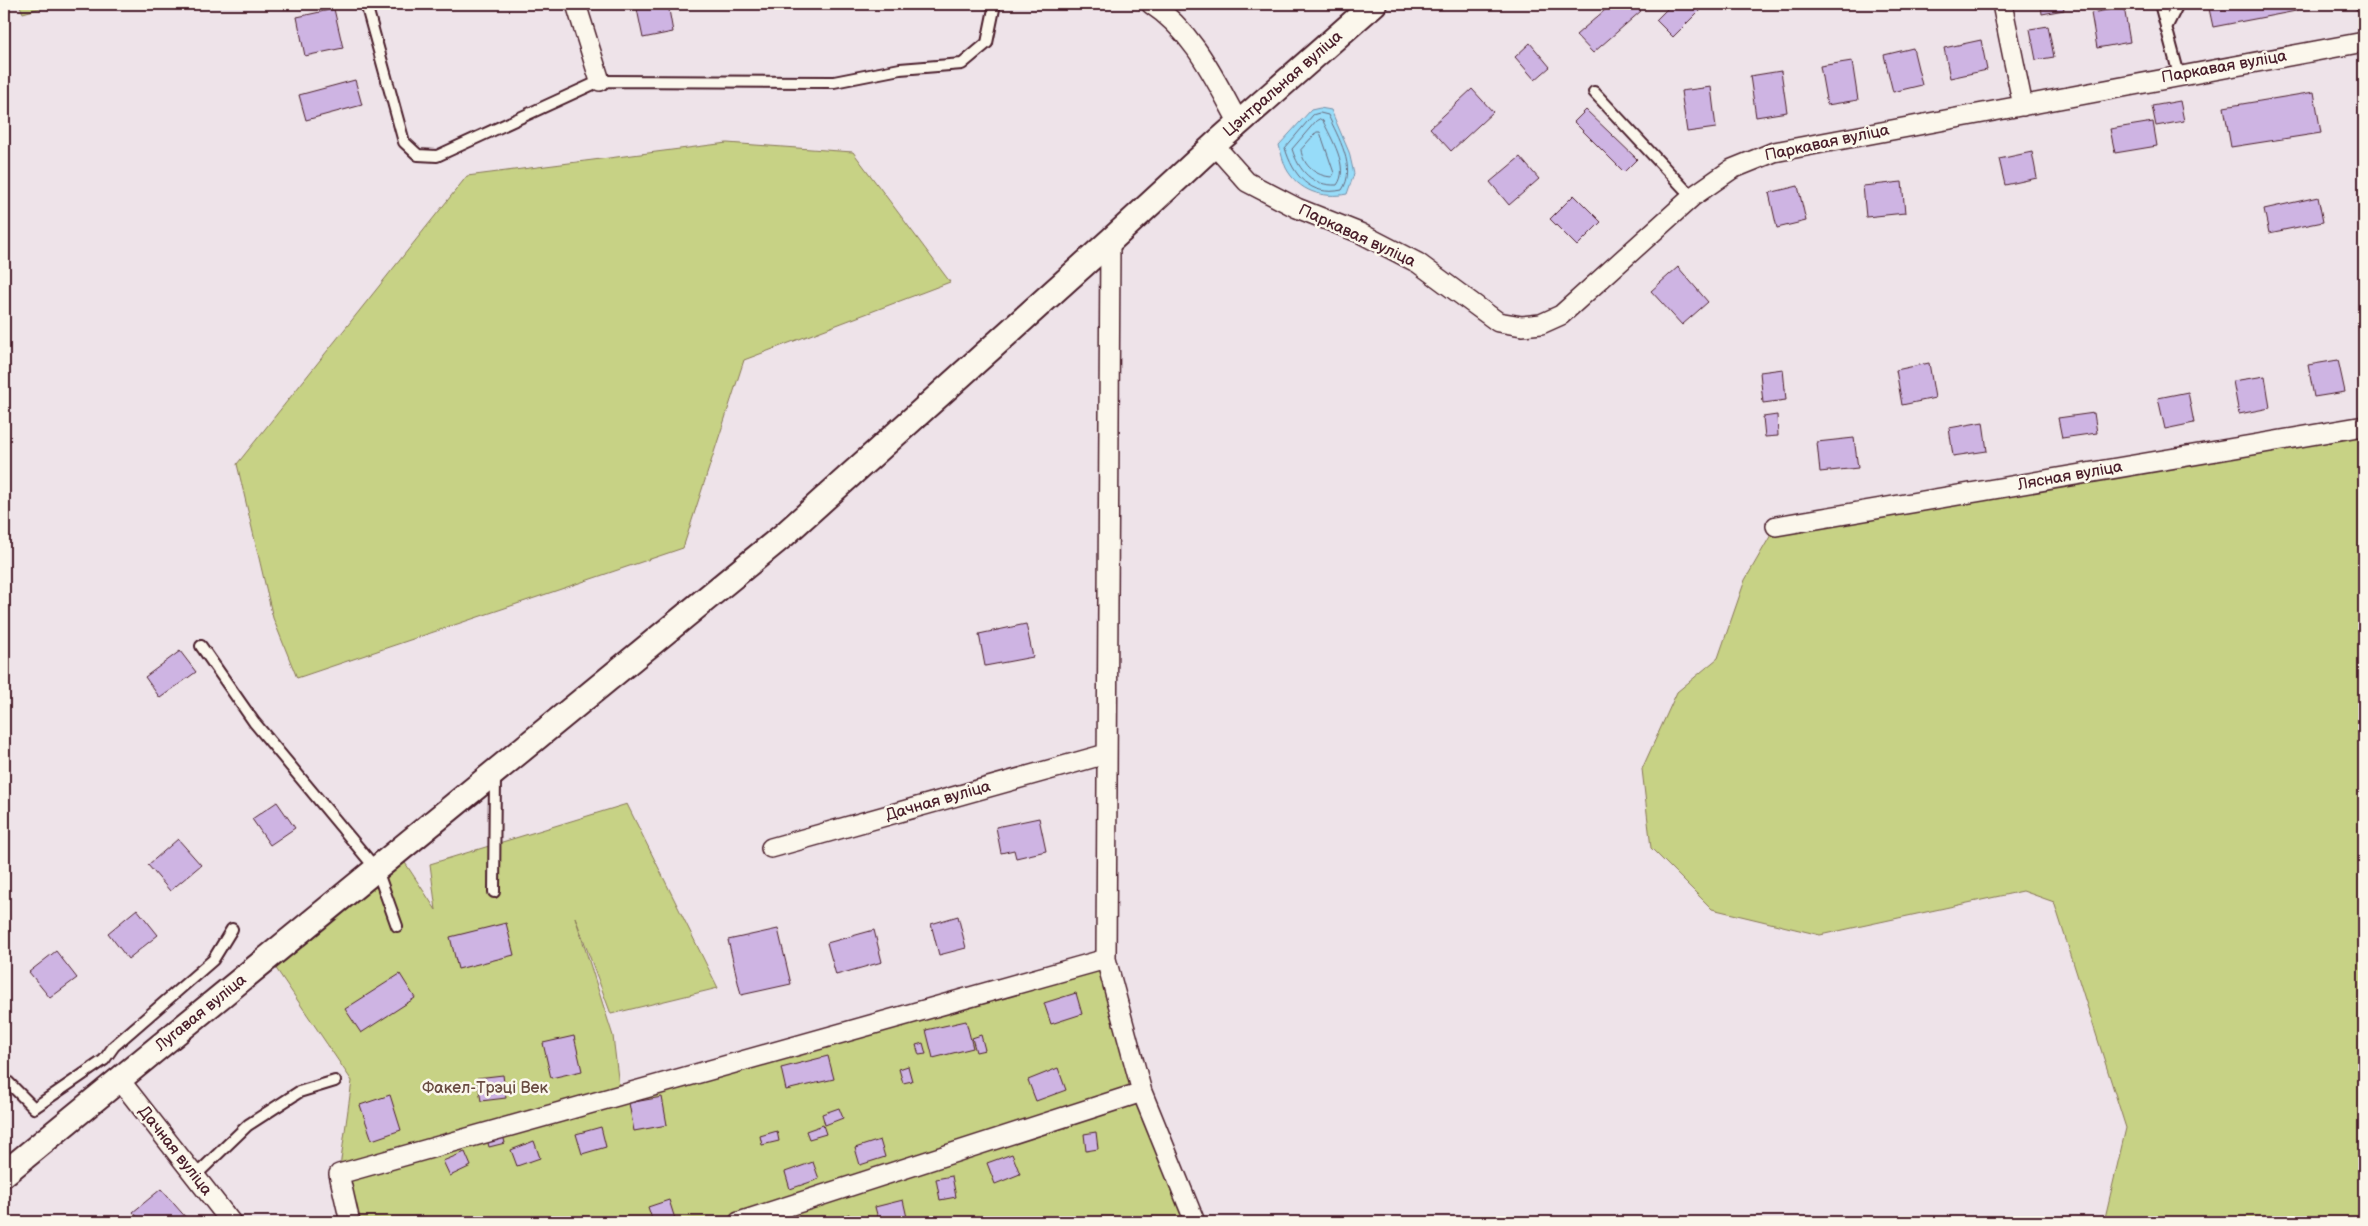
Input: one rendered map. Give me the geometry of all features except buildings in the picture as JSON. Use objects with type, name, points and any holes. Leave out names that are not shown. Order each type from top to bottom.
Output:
[{"type":"street","points":[[576,4],[600,82]]},
{"type":"street","points":[[1152,4],[1168,15],[1192,41],[1239,123]]},
{"type":"street","name":"Цэнтральная вуліца","points":[[1110,242],[1214,145],[1374,4]]},
{"type":"street","points":[[2002,4],[2023,106]]},
{"type":"street","name":"Паркавая вуліца","points":[[1214,145],[1247,182],[1297,208],[1360,233],[1418,263],[1498,322],[1522,326],[1541,324],[1561,315],[1692,197],[1732,169],[1774,152],[2364,42]]},
{"type":"street","points":[[1110,242],[1106,958],[1142,1092],[1194,1222]]},
{"type":"street","name":"Лугавая вуліца","points":[[4,1174],[112,1070],[377,870],[784,535],[1110,242]]},
{"type":"street","name":"Лясная вуліца","points":[[1776,526],[2364,426]]},
{"type":"street","name":"Дачная вуліца","points":[[771,848],[1106,754]]},
{"type":"street","points":[[350,1222],[339,1174],[1106,958]]},
{"type":"street","name":"Дачная вуліца","points":[[112,1070],[231,1222]]},
{"type":"street","points":[[739,1222],[1142,1092]]},
{"type":"lane","points":[[366,4],[404,142],[418,155],[437,156],[600,82],[834,82],[900,69],[962,64],[987,43],[995,4]]},
{"type":"lane","points":[[2160,4],[2179,75]]},
{"type":"lane","points":[[2166,28],[2178,4]]},
{"type":"lane","points":[[2360,4],[2364,7]]},
{"type":"lane","points":[[1594,92],[1692,197]]},
{"type":"lane","points":[[201,646],[254,722],[377,870],[397,926]]},
{"type":"lane","points":[[494,892],[495,774]]},
{"type":"lane","points":[[4,1078],[34,1108],[112,1070],[114,1046],[213,960],[232,929]]},
{"type":"lane","points":[[195,1176],[248,1125],[299,1092],[335,1081]]},
{"type":"green space","points":[[19,4],[55,4],[23,13]]},
{"type":"green space","points":[[727,143],[853,152],[950,282],[744,360],[683,548],[297,678],[273,618],[237,464],[467,176]]},
{"type":"green space","points":[[2364,426],[2364,1222],[2104,1222],[2126,1128],[2054,902],[2023,891],[1820,935],[1712,909],[1651,848],[1642,769],[1677,692],[1718,658],[1745,580],[1776,526]]},
{"type":"green space","name":"Факел-Трэці Век","points":[[627,804],[718,988],[611,1014],[575,917],[613,1036],[620,1095],[1106,959],[1195,1222],[350,1222],[339,1174],[352,1081],[269,958],[398,852],[436,910],[430,864]]},
{"type":"water","points":[[1320,108],[1331,110],[1349,152],[1354,174],[1347,194],[1320,194],[1304,188],[1291,176],[1283,160],[1279,145],[1311,110]]}]
